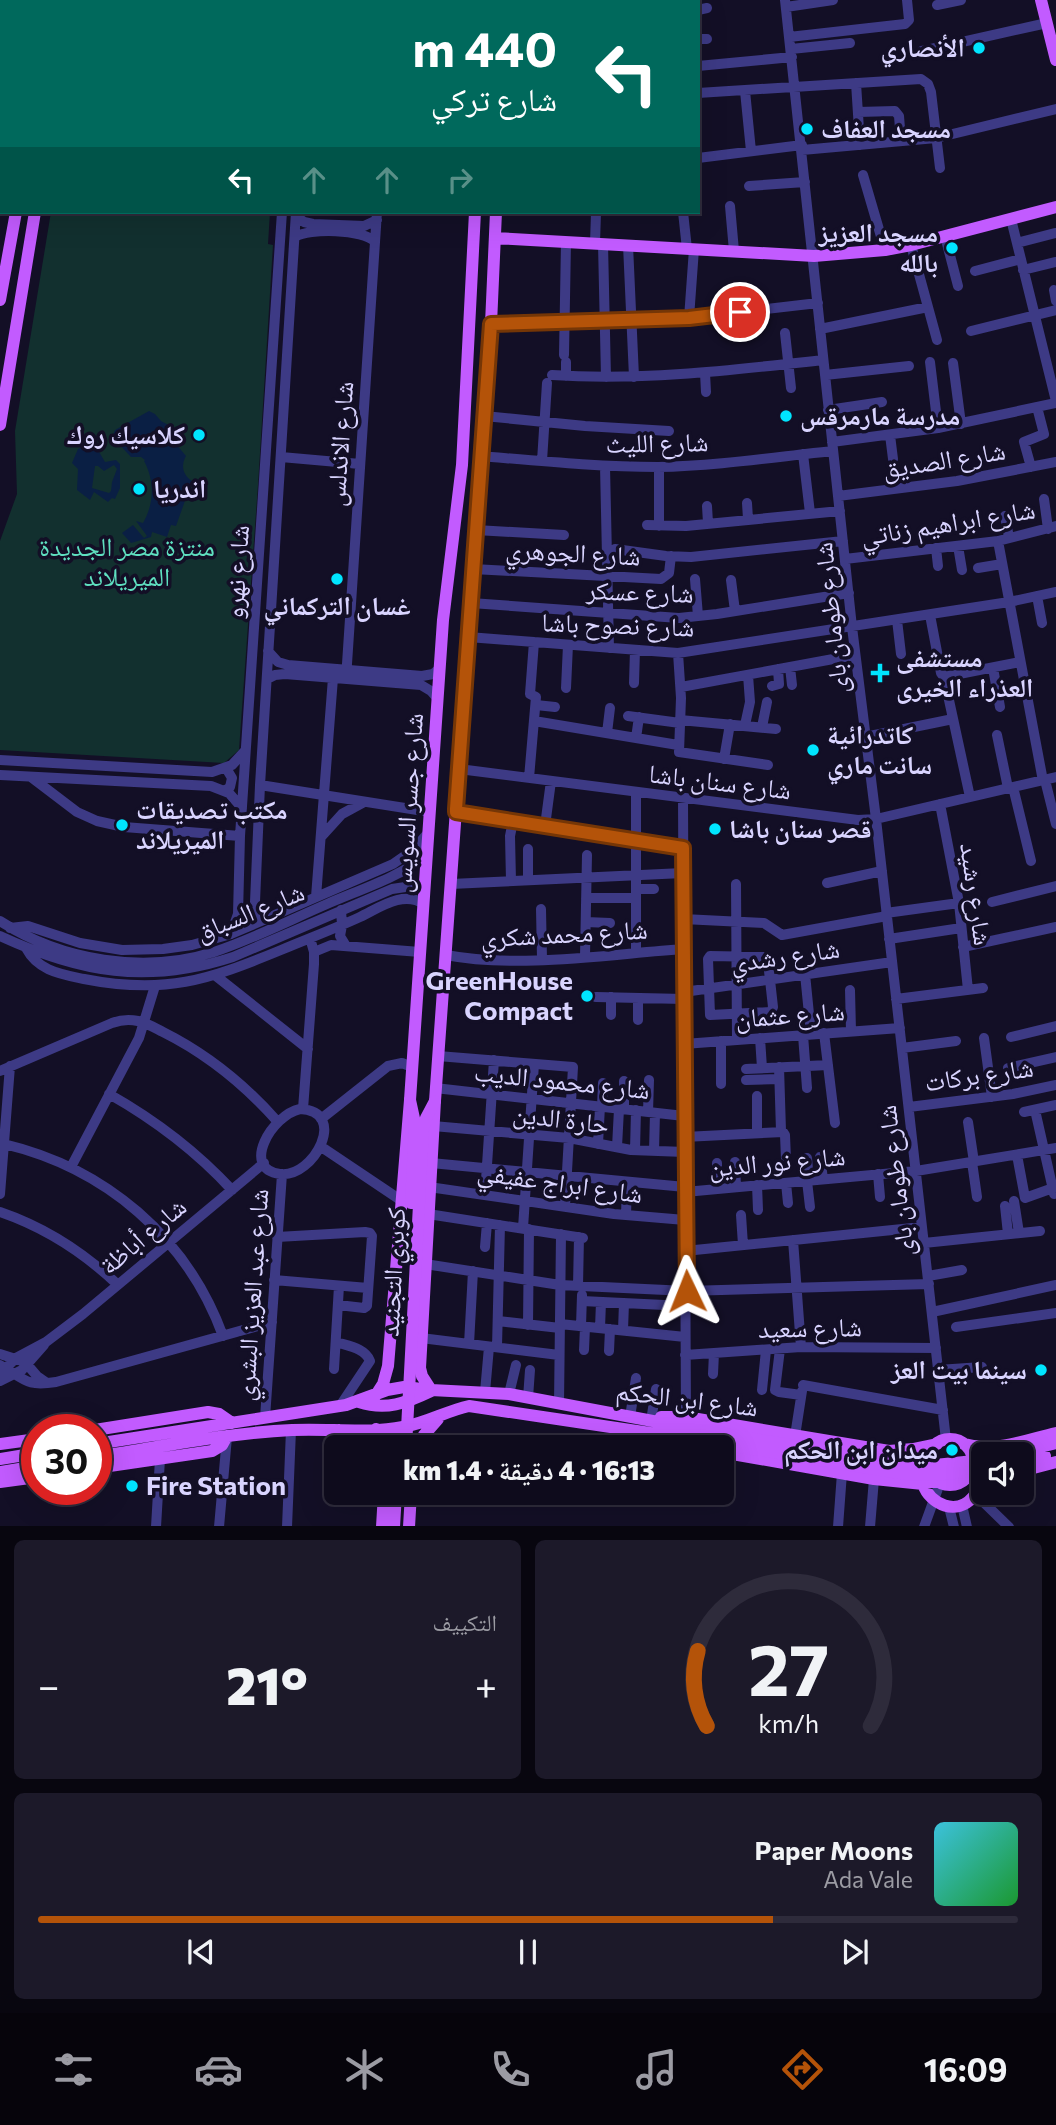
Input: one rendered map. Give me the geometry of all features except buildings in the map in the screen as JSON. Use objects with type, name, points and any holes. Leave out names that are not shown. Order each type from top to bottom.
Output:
[{"type":"main road","points":[[1041,0],[1050,25],[1056,60]]},
{"type":"main road","points":[[495,238],[814,256],[911,245],[1056,207]]},
{"type":"main road","points":[[0,300],[16,214]]},
{"type":"main road","points":[[0,425],[35,214]]},
{"type":"main road","name":"شارع جسر السويس","points":[[376,1395],[387,1372],[392,1323],[424,904],[418,888],[427,855],[443,620],[462,465],[475,214]]},
{"type":"main road","name":"شارع جسر السويس","points":[[431,1391],[420,1368],[429,1187],[491,324],[496,214]]},
{"type":"main road","name":"كوبري التجنيد","points":[[407,1435],[424,1130],[435,1095]]},
{"type":"main road","name":"كوبري التجنيد","points":[[399,1435],[414,1129],[410,1100]]},
{"type":"main road","points":[[392,1323],[399,1331],[410,1332],[422,1323]]},
{"type":"main road","name":"شارع ابن الحكم","points":[[359,1402],[398,1387],[485,1392],[509,1394],[651,1421],[667,1417],[686,1417],[879,1450],[898,1451],[941,1442]]},
{"type":"main road","points":[[112,1453],[265,1418],[359,1402],[391,1406],[431,1391]]},
{"type":"main road","name":"شارع ابن الحكم","points":[[227,1428],[376,1430],[417,1424],[469,1406],[669,1435]]},
{"type":"main road","points":[[112,1427],[208,1412],[219,1414],[227,1428],[222,1445],[212,1451],[112,1466]]},
{"type":"main road","points":[[424,1435],[443,1415]]},
{"type":"main road","points":[[651,1421],[691,1435]]},
{"type":"main road","points":[[112,1442],[227,1428]]},
{"type":"main road","points":[[339,1430],[345,1435]]},
{"type":"main road","points":[[376,1430],[380,1435]]},
{"type":"main road","points":[[1030,1442],[1056,1433]]},
{"type":"main road","points":[[971,1445],[955,1440],[941,1442],[930,1451],[927,1460],[933,1483],[929,1496],[933,1501],[956,1506],[971,1492]]},
{"type":"main road","points":[[0,1444],[21,1441]]},
{"type":"main road","points":[[734,1443],[906,1464],[935,1465],[971,1461]]},
{"type":"main road","points":[[1034,1446],[1056,1443]]},
{"type":"main road","points":[[959,1483],[967,1478],[973,1465],[972,1455],[964,1444]]},
{"type":"main road","points":[[734,1445],[876,1470],[971,1480]]},
{"type":"main road","points":[[895,1482],[906,1467],[898,1451]]},
{"type":"main road","points":[[1034,1459],[1056,1453]]},
{"type":"main road","name":"شارع ابن الحكم","points":[[734,1454],[874,1479],[933,1483]]},
{"type":"main road","points":[[0,1459],[21,1456]]},
{"type":"main road","points":[[1034,1467],[1056,1461]]},
{"type":"main road","points":[[0,1472],[21,1469]]},
{"type":"main road","points":[[0,1482],[21,1479]]},
{"type":"main road","points":[[933,1483],[950,1485],[971,1482]]},
{"type":"main road","points":[[382,1526],[383,1505]]},
{"type":"main road","points":[[394,1526],[395,1505]]},
{"type":"main road","points":[[402,1526],[403,1505]]},
{"type":"main road","points":[[409,1526],[410,1505]]},
{"type":"street","points":[[786,4],[833,0]]},
{"type":"street","points":[[789,37],[905,24],[909,18],[907,0]]},
{"type":"street","points":[[937,5],[961,0]]},
{"type":"street","name":"شارع طومان باى","points":[[786,4],[855,655],[943,1410],[941,1442]]},
{"type":"street","points":[[922,51],[1050,25]]},
{"type":"street","points":[[700,66],[850,43]]},
{"type":"street","points":[[700,93],[917,79],[928,84],[931,92],[940,168]]},
{"type":"street","points":[[856,83],[860,145]]},
{"type":"street","points":[[745,91],[751,151]]},
{"type":"street","points":[[700,158],[751,151],[936,138],[1056,108]]},
{"type":"street","points":[[858,112],[895,111],[900,119],[901,141]]},
{"type":"street","points":[[863,175],[885,250]]},
{"type":"street","points":[[749,186],[805,182]]},
{"type":"street","points":[[730,206],[734,251]]},
{"type":"street","name":"شارع نهرو","points":[[231,934],[237,918],[240,836],[282,214]]},
{"type":"street","points":[[296,214],[303,222],[313,224],[364,226],[377,216]]},
{"type":"street","name":"شارع نهرو","points":[[264,920],[257,912],[255,902],[260,785],[296,214]]},
{"type":"street","points":[[596,214],[606,377]]},
{"type":"street","points":[[683,214],[690,249],[689,318]]},
{"type":"street","name":"شارع الاندلس","points":[[346,674],[377,216]]},
{"type":"street","points":[[1011,219],[1053,377],[1056,402]]},
{"type":"street","points":[[295,237],[312,231],[366,235],[375,242]]},
{"type":"street","points":[[1017,243],[1055,233]]},
{"type":"street","points":[[945,236],[958,285]]},
{"type":"street","points":[[566,242],[560,290],[566,376]]},
{"type":"street","points":[[628,245],[634,377]]},
{"type":"street","points":[[911,245],[937,340]]},
{"type":"street","points":[[280,250],[286,254],[294,251]]},
{"type":"street","points":[[975,271],[1055,262]]},
{"type":"street","points":[[491,324],[689,318],[818,303]]},
{"type":"street","points":[[820,329],[928,307]]},
{"type":"street","points":[[971,331],[1056,310]]},
{"type":"street","points":[[785,334],[791,388]]},
{"type":"street","points":[[542,461],[550,379],[566,376],[634,377],[705,373],[823,360]]},
{"type":"street","points":[[930,362],[938,428]]},
{"type":"street","points":[[953,363],[961,424]]},
{"type":"street","points":[[825,375],[909,366]]},
{"type":"street","points":[[705,373],[706,392]]},
{"type":"street","points":[[828,410],[882,402]]},
{"type":"street","name":"شارع الليث","points":[[481,456],[605,466],[707,464],[803,454],[890,435],[961,424],[1056,402]]},
{"type":"street","points":[[1031,467],[1024,442],[1044,434],[1037,407]]},
{"type":"street","points":[[484,416],[669,431]]},
{"type":"street","points":[[890,435],[893,459]]},
{"type":"street","points":[[803,454],[810,513]]},
{"type":"street","points":[[281,457],[360,464]]},
{"type":"street","name":"شارع الصديق","points":[[838,496],[957,481],[1056,462]]},
{"type":"street","points":[[605,466],[608,648]]},
{"type":"street","points":[[659,467],[659,526]]},
{"type":"street","points":[[1044,499],[1052,528]]},
{"type":"street","points":[[747,503],[748,519]]},
{"type":"street","points":[[707,506],[708,523]]},
{"type":"street","points":[[647,525],[708,523],[840,511]]},
{"type":"street","points":[[1005,516],[1009,538]]},
{"type":"street","name":"شارع ابراهيم زناتي","points":[[845,559],[998,541],[1052,528]]},
{"type":"street","points":[[476,530],[564,535]]},
{"type":"street","points":[[615,548],[671,556],[698,556],[843,541]]},
{"type":"street","points":[[998,541],[1020,662],[1056,824]]},
{"type":"street","points":[[958,546],[962,570]]},
{"type":"street","points":[[936,548],[938,566]]},
{"type":"street","name":"شارع الجوهري","points":[[473,569],[661,579],[669,573],[671,556]]},
{"type":"street","points":[[978,568],[1002,564]]},
{"type":"street","points":[[695,579],[698,616]]},
{"type":"street","points":[[731,580],[734,611]]},
{"type":"street","name":"شارع نصوح باشا","points":[[468,637],[678,653],[929,615],[1056,592]]},
{"type":"street","name":"شارع عسكر","points":[[471,603],[657,617],[698,616],[849,593]]},
{"type":"street","points":[[1037,596],[1042,623]]},
{"type":"street","points":[[929,615],[970,797]]},
{"type":"street","points":[[897,620],[901,654]]},
{"type":"street","points":[[253,645],[261,642],[275,660],[286,665],[421,685],[438,699]]},
{"type":"street","points":[[529,778],[536,705],[536,697],[530,694],[534,642]]},
{"type":"street","points":[[566,688],[568,645]]},
{"type":"street","points":[[634,682],[635,650]]},
{"type":"street","points":[[678,653],[681,687],[680,749]]},
{"type":"street","points":[[681,687],[748,675],[760,677],[778,669],[855,655]]},
{"type":"street","points":[[943,675],[1020,662]]},
{"type":"street","points":[[790,667],[792,685]]},
{"type":"street","points":[[993,667],[1000,707]]},
{"type":"street","points":[[267,679],[283,674],[333,678],[346,674],[425,676],[440,668]]},
{"type":"street","points":[[772,686],[779,684],[778,669]]},
{"type":"street","points":[[745,725],[750,702],[748,675]]},
{"type":"street","points":[[316,897],[333,678]]},
{"type":"street","points":[[250,691],[257,696],[266,694]]},
{"type":"street","points":[[762,727],[767,702]]},
{"type":"street","points":[[536,705],[555,707]]},
{"type":"street","points":[[607,733],[610,708]]},
{"type":"street","points":[[636,738],[634,717],[776,729]]},
{"type":"street","points":[[865,737],[953,719]]},
{"type":"street","points":[[534,721],[636,738],[724,759],[768,765]]},
{"type":"street","points":[[724,759],[730,724]]},
{"type":"street","points":[[996,735],[1031,861]]},
{"type":"street","points":[[0,760],[207,772],[226,768],[246,751]]},
{"type":"street","points":[[225,791],[232,778],[226,768]]},
{"type":"street","name":"شارع سنان باشا","points":[[459,769],[858,820],[876,819],[1048,779]]},
{"type":"street","points":[[0,775],[206,785],[233,796],[242,808]]},
{"type":"street","points":[[30,777],[72,809],[108,824],[240,836]]},
{"type":"street","points":[[545,826],[551,781]]},
{"type":"street","points":[[260,785],[430,812]]},
{"type":"street","points":[[636,792],[636,952]]},
{"type":"street","points":[[683,798],[686,1417]]},
{"type":"street","points":[[321,836],[338,817],[364,802]]},
{"type":"street","name":"شارع رشيد","points":[[940,804],[959,903],[968,990]]},
{"type":"street","points":[[456,812],[683,848]]},
{"type":"street","points":[[511,881],[510,836],[513,821]]},
{"type":"street","points":[[10,928],[28,926],[80,943],[122,950],[192,945],[231,934],[264,920],[278,920],[316,897],[374,878],[403,858],[429,832]]},
{"type":"street","points":[[528,849],[528,880]]},
{"type":"street","name":"شارع السباق","points":[[0,921],[54,947],[95,959],[194,962],[278,920],[374,878],[407,868],[427,855]]},
{"type":"street","points":[[585,956],[587,855]]},
{"type":"street","points":[[407,868],[414,872],[418,888]]},
{"type":"street","points":[[827,883],[882,871]]},
{"type":"street","points":[[451,884],[683,873]]},
{"type":"street","points":[[736,884],[737,1040]]},
{"type":"street","points":[[992,902],[1056,886]]},
{"type":"street","name":"شارع السباق","points":[[0,936],[52,958],[86,967],[138,973],[241,954],[392,888],[418,888]]},
{"type":"street","points":[[586,898],[654,890]]},
{"type":"street","points":[[26,948],[33,960],[50,970],[97,981],[155,986],[216,976],[403,898],[415,899],[424,904]]},
{"type":"street","points":[[238,903],[247,906],[255,902]]},
{"type":"street","points":[[683,919],[764,923],[778,934],[786,935],[886,914],[959,903]]},
{"type":"street","points":[[541,909],[542,959]]},
{"type":"street","points":[[341,910],[340,936],[346,946]]},
{"type":"street","points":[[586,922],[610,923]]},
{"type":"street","points":[[963,947],[1056,927]]},
{"type":"street","points":[[889,939],[961,928]]},
{"type":"street","points":[[303,1109],[314,952],[310,938]]},
{"type":"street","points":[[192,945],[198,981]]},
{"type":"street","points":[[314,952],[328,946],[346,946],[420,952]]},
{"type":"street","name":"شارع محمد شكري","points":[[446,955],[471,960],[542,959],[684,948]]},
{"type":"street","points":[[710,956],[736,956],[765,957],[770,979],[773,1007],[771,1012],[709,1014],[708,959],[710,956]]},
{"type":"street","name":"شارع رشدي","points":[[596,997],[684,995],[709,988],[892,962]]},
{"type":"street","points":[[138,973],[138,985]]},
{"type":"street","points":[[805,974],[807,1088]]},
{"type":"street","points":[[216,976],[308,1049]]},
{"type":"street","points":[[71,1167],[139,1038],[155,986]]},
{"type":"street","points":[[896,999],[983,988]]},
{"type":"street","points":[[850,990],[852,1031]]},
{"type":"street","points":[[611,997],[611,1015]]},
{"type":"street","points":[[638,998],[639,1020]]},
{"type":"street","points":[[0,1194],[5,1068],[112,1023],[126,1020],[144,1023],[180,1041],[240,1083],[277,1121]]},
{"type":"street","points":[[1011,1037],[1056,1026]]},
{"type":"street","name":"شارع عثمان","points":[[684,1044],[900,1028]]},
{"type":"street","points":[[824,1033],[835,1123]]},
{"type":"street","points":[[761,1038],[762,1068]]},
{"type":"street","points":[[984,1038],[992,1097]]},
{"type":"street","points":[[721,1041],[721,1083]]},
{"type":"street","points":[[902,1048],[956,1041]]},
{"type":"street","points":[[438,1056],[574,1068],[565,1206]]},
{"type":"street","points":[[1008,1068],[1056,1057]]},
{"type":"street","points":[[485,1195],[494,1060]]},
{"type":"street","points":[[321,1119],[388,1066],[402,1063],[412,1067]]},
{"type":"street","points":[[528,1325],[525,1200],[534,1064]]},
{"type":"street","points":[[779,1079],[746,1076],[762,1068],[828,1065]]},
{"type":"street","points":[[779,1067],[781,1132],[785,1135],[786,1159]]},
{"type":"street","points":[[649,1080],[654,1151]]},
{"type":"street","points":[[617,1147],[624,1081]]},
{"type":"street","points":[[598,1144],[603,1083]]},
{"type":"street","name":"شارع بركات","points":[[909,1107],[992,1097],[1056,1085]]},
{"type":"street","points":[[109,1094],[170,1133],[232,1190]]},
{"type":"street","name":"شارع محمود الديب","points":[[435,1095],[492,1094],[684,1116]]},
{"type":"street","points":[[757,1096],[757,1133]]},
{"type":"street","points":[[1024,1112],[1056,1105]]},
{"type":"street","points":[[303,1109],[312,1111],[321,1119],[325,1132],[320,1146],[311,1159],[290,1173],[282,1174],[270,1170],[261,1157],[267,1135],[277,1121],[293,1111],[303,1109]]},
{"type":"street","points":[[635,1150],[636,1110]]},
{"type":"street","points":[[1017,1154],[1026,1198],[1054,1190],[1035,1110]]},
{"type":"street","points":[[968,1122],[977,1197]]},
{"type":"street","name":"حارة الدين","points":[[433,1126],[569,1138],[635,1150],[685,1152]]},
{"type":"street","points":[[684,1137],[781,1132]]},
{"type":"street","points":[[4,1144],[71,1167],[128,1202],[169,1242],[190,1271],[223,1336]]},
{"type":"street","points":[[320,1146],[402,1201]]},
{"type":"street","name":"شارع نور الدين","points":[[431,1163],[685,1189],[717,1189],[916,1171],[1056,1148]]},
{"type":"street","points":[[820,1157],[823,1179]]},
{"type":"street","points":[[807,1158],[810,1207]]},
{"type":"street","points":[[735,1162],[736,1187]]},
{"type":"street","name":"شارع أباظة","points":[[0,1381],[15,1375],[29,1364],[49,1340],[264,1163]]},
{"type":"street","points":[[717,1163],[717,1189]]},
{"type":"street","name":"شارع عبد العزيز البشري","points":[[265,1418],[282,1174]]},
{"type":"street","points":[[878,1174],[880,1197]]},
{"type":"street","points":[[626,1215],[627,1182]]},
{"type":"street","points":[[786,1183],[788,1203]]},
{"type":"street","points":[[757,1185],[758,1210]]},
{"type":"street","name":"شارع ابراج عفيفي","points":[[429,1187],[626,1215],[685,1220]]},
{"type":"street","points":[[1009,1204],[1014,1234]]},
{"type":"street","points":[[0,1212],[36,1226],[62,1241],[117,1284]]},
{"type":"street","points":[[428,1214],[581,1238],[582,1301],[593,1328],[609,1351]]},
{"type":"street","points":[[741,1215],[743,1245]]},
{"type":"street","points":[[485,1247],[487,1223]]},
{"type":"street","points":[[485,1392],[498,1321],[500,1225]]},
{"type":"street","points":[[685,1251],[922,1227]]},
{"type":"street","points":[[924,1243],[1040,1231]]},
{"type":"street","points":[[277,1237],[369,1232],[372,1236],[368,1304],[366,1308],[338,1305]]},
{"type":"street","points":[[559,1404],[561,1234]]},
{"type":"street","points":[[793,1240],[802,1347]]},
{"type":"street","points":[[425,1264],[560,1285],[687,1291],[797,1289],[928,1280],[962,1270]]},
{"type":"street","points":[[469,1344],[473,1271]]},
{"type":"street","points":[[274,1280],[368,1288]]},
{"type":"street","points":[[932,1312],[1056,1285]]},
{"type":"street","points":[[334,1369],[339,1286]]},
{"type":"street","points":[[582,1301],[685,1306]]},
{"type":"street","points":[[587,1350],[601,1302]]},
{"type":"street","points":[[623,1330],[624,1303]]},
{"type":"street","points":[[956,1327],[1056,1313]]},
{"type":"street","points":[[498,1321],[685,1337]]},
{"type":"street","points":[[2,1369],[30,1383],[61,1381],[272,1322]]},
{"type":"street","points":[[421,1338],[559,1355]]},
{"type":"street","name":"شارع أباظة","points":[[2,1369],[49,1340]]},
{"type":"street","points":[[336,1342],[359,1350],[368,1356],[370,1361],[340,1406]]},
{"type":"street","name":"شارع سعيد","points":[[685,1355],[802,1347],[936,1348]]},
{"type":"street","points":[[780,1349],[775,1390],[779,1392],[802,1387],[943,1410]]},
{"type":"street","points":[[762,1390],[766,1350]]},
{"type":"street","points":[[713,1374],[714,1353]]},
{"type":"street","points":[[0,1354],[29,1364],[37,1376],[47,1383]]},
{"type":"street","points":[[509,1394],[516,1365]]},
{"type":"street","points":[[938,1370],[982,1367]]},
{"type":"street","points":[[528,1398],[530,1370]]},
{"type":"street","points":[[630,1417],[636,1378]]},
{"type":"street","points":[[795,1436],[802,1387]]},
{"type":"street","points":[[651,1421],[656,1389]]},
{"type":"street","points":[[219,1526],[227,1428]]},
{"type":"street","points":[[287,1526],[291,1430]]},
{"type":"street","points":[[156,1526],[160,1459]]},
{"type":"street","points":[[838,1526],[842,1473]]},
{"type":"street","points":[[870,1526],[874,1479]]},
{"type":"street","points":[[923,1526],[933,1501]]},
{"type":"street","points":[[995,1505],[1008,1526]]},
{"type":"street","points":[[954,1526],[956,1506]]},
{"type":"street","points":[[956,1506],[966,1526]]},
{"type":"green space","name":"منتزة مصر الجديدة الميريلاند","points":[[51,214],[270,214],[268,244],[273,245],[239,750],[224,763],[0,750],[0,541],[17,494],[15,431]]},
{"type":"water","points":[[149,411],[172,427],[171,438],[186,456],[183,469],[192,481],[176,526],[171,525],[167,537],[152,532],[151,537],[131,543],[122,533],[133,525],[144,538],[147,536],[136,521],[143,523],[147,516],[151,500],[150,476],[145,460],[131,457],[113,435],[115,430]]},
{"type":"water","points":[[85,440],[95,445],[105,462],[116,460],[120,464],[120,488],[115,499],[112,498],[108,502],[94,492],[90,500],[77,490],[78,469],[72,463],[78,449]],"holes":[[[114,465],[117,469],[109,493],[92,488],[95,466],[104,471]]]},
{"type":"place","name":"الأنصاري","points":[[979,48]]},
{"type":"place","name":"مسجد العفاف","points":[[807,129]]},
{"type":"place","name":"مسجد العزيز بالله","points":[[952,248]]},
{"type":"place","name":"مدرسة مارمرقس","points":[[786,416]]},
{"type":"place","name":"كلاسيك روك","points":[[199,435]]},
{"type":"place","name":"اندريا","points":[[139,489]]},
{"type":"place","name":"غسان التركماني","points":[[337,579]]},
{"type":"place","name":"مستشفى العذراء الخيرى","points":[[880,673]]},
{"type":"place","name":"كاتدرائية سانت ماري","points":[[813,750]]},
{"type":"place","name":"مكتب تصديقات الميريلاند","points":[[122,825]]},
{"type":"place","name":"قصر سنان باشا","points":[[715,829]]},
{"type":"place","name":"GreenHouse Compact","points":[[587,996]]},
{"type":"place","name":"سينما بيت العز","points":[[1041,1370]]},
{"type":"place","name":"ميدان ابن الحكم","points":[[952,1450]]},
{"type":"place","name":"Fire Station","points":[[132,1486]]},
{"type":"route","points":[[687,1291],[683,848],[456,812],[456,809],[491,324],[689,318],[740,312]]}]
